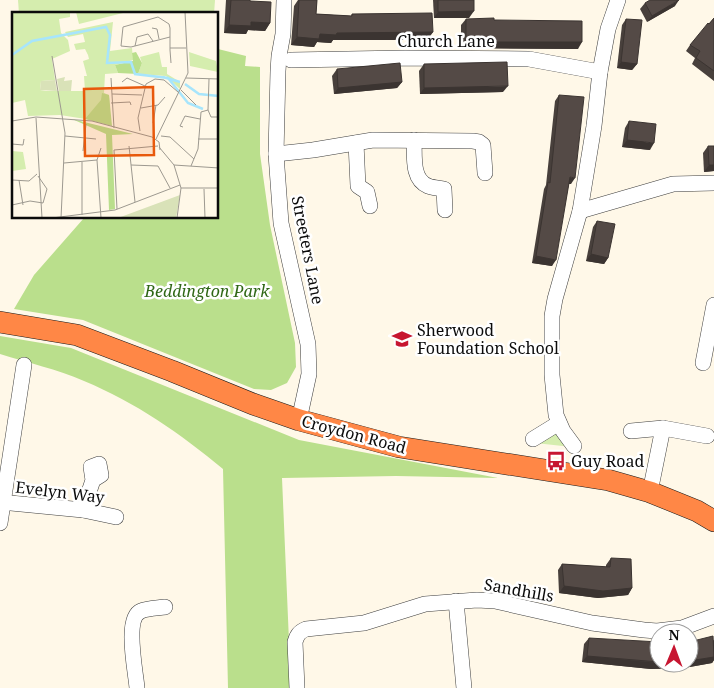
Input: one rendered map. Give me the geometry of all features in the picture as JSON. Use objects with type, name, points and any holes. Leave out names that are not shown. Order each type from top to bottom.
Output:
[{"type":"highway","name":"Croydon Road","points":[[0,322],[77,335],[298,420],[399,448],[608,480],[650,492],[697,510],[714,521]]},
{"type":"street","name":"Streeters Lane","points":[[284,0],[283,34],[285,58],[276,154],[282,223],[308,344],[309,374],[298,420]]},
{"type":"street","points":[[574,446],[559,424],[555,408],[552,375],[552,316],[580,211],[594,126],[600,72],[608,29],[618,0]]},
{"type":"street","name":"Church Lane","points":[[285,58],[520,59],[550,62],[600,72]]},
{"type":"street","points":[[276,154],[373,140],[474,141],[479,142],[484,151],[484,173]]},
{"type":"street","points":[[414,140],[418,176],[428,186],[444,189],[445,210]]},
{"type":"street","points":[[356,142],[358,186],[367,192],[370,206]]},
{"type":"street","points":[[580,211],[673,184],[714,183]]},
{"type":"street","points":[[703,362],[714,305]]},
{"type":"street","points":[[0,523],[1,502],[24,365]]},
{"type":"street","points":[[533,439],[559,424]]},
{"type":"street","points":[[650,492],[663,428]]},
{"type":"street","points":[[631,431],[663,428],[707,436]]},
{"type":"street","points":[[83,510],[93,480]]},
{"type":"street","name":"Evelyn Way","points":[[1,502],[83,510],[116,517]]},
{"type":"street","name":"Sandhills","points":[[297,688],[295,642],[297,635],[306,629],[364,623],[425,604],[495,600],[592,623],[657,631],[682,628],[713,616]]},
{"type":"street","points":[[456,601],[464,688]]},
{"type":"street","points":[[137,688],[132,642],[132,628],[136,615],[140,611],[165,608]]},
{"type":"green space","points":[[18,0],[215,0],[214,12],[19,12]]},
{"type":"green space","name":"Beddington Park","points":[[219,49],[246,56],[245,66],[260,67],[260,154],[270,225],[295,343],[296,367],[287,383],[271,390],[254,389],[83,320],[14,309],[34,275],[83,219],[219,219]]},
{"type":"green space","points":[[0,336],[71,348],[299,440],[498,478],[396,476],[282,478],[291,688],[228,688],[223,469],[174,431],[103,389],[74,377],[0,354]]},
{"type":"green space","points":[[558,432],[572,447],[535,443]]},
{"type":"building","points":[[231,0],[271,2],[270,23],[251,22],[251,26],[229,25]]},
{"type":"building","points":[[299,0],[317,0],[316,14],[352,16],[352,14],[432,13],[433,32],[320,34],[319,39],[297,37]]},
{"type":"building","points":[[438,0],[474,0],[474,11],[438,12]]},
{"type":"building","points":[[650,0],[679,0],[652,16],[645,3]]},
{"type":"building","points":[[494,18],[494,20],[582,21],[582,42],[466,42],[466,19]]},
{"type":"building","points":[[714,18],[714,71],[696,58],[700,51],[690,45]]},
{"type":"building","points":[[626,19],[642,20],[637,64],[621,62]]},
{"type":"building","points":[[507,62],[508,86],[424,88],[424,64]]},
{"type":"building","points":[[400,63],[402,82],[338,88],[337,69]]},
{"type":"building","points":[[559,95],[584,97],[575,178],[570,177],[556,260],[536,256],[548,182],[550,183]]},
{"type":"building","points":[[629,121],[656,124],[654,143],[627,140]]},
{"type":"building","points":[[708,146],[714,146],[714,165],[709,165]]},
{"type":"building","points":[[597,221],[615,224],[608,258],[591,254]]},
{"type":"building","points":[[611,558],[631,559],[632,588],[603,591],[564,586],[562,564],[610,567]]},
{"type":"building","points":[[713,636],[714,657],[699,659],[699,640]]},
{"type":"building","points":[[589,638],[649,641],[649,661],[587,656]]},
{"type":"place","name":"Sherwood Foundation School","points":[[402,339]]},
{"type":"place","name":"Guy Road","points":[[556,461]]}]
